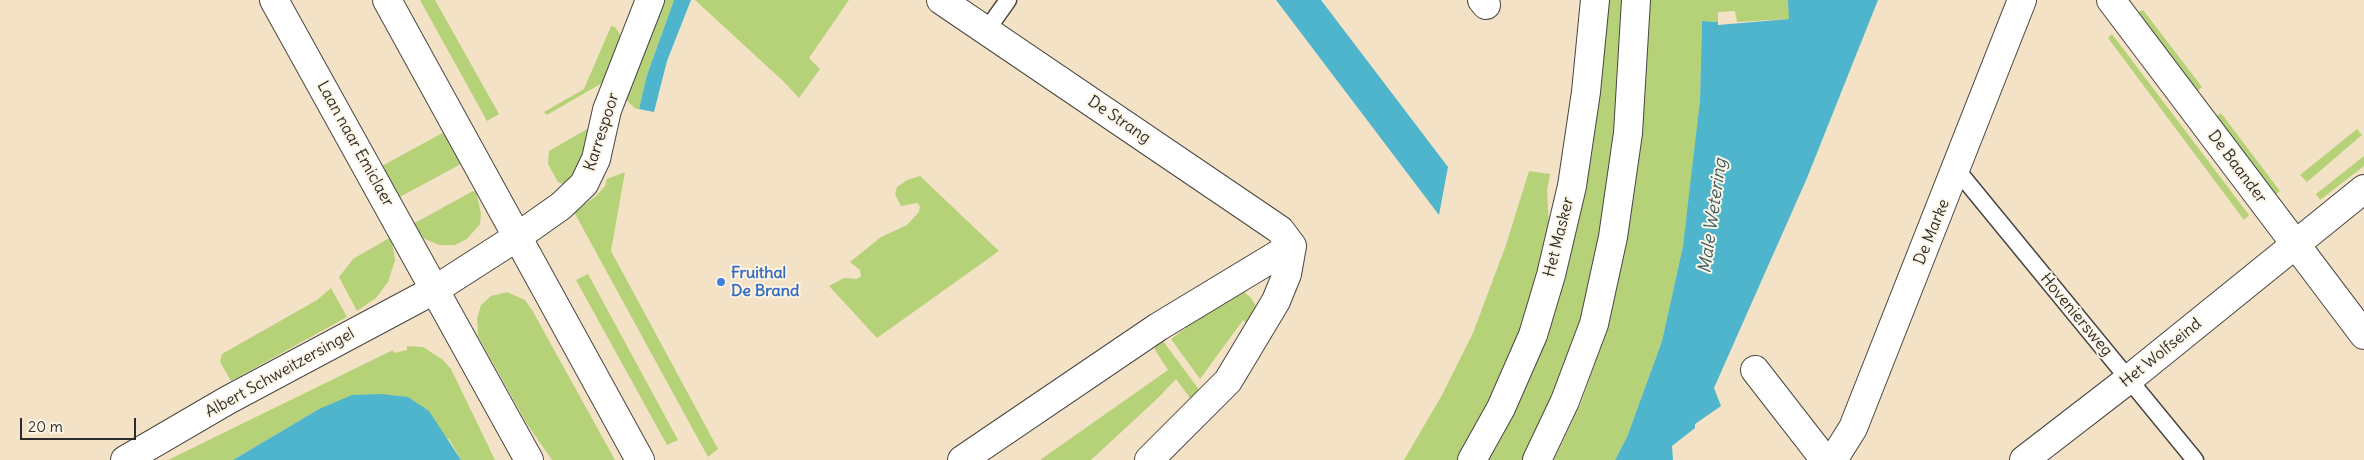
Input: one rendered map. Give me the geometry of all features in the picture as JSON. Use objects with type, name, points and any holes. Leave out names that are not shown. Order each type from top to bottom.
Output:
[{"type":"street","name":"Laan naar Emiclaer","points":[[274,0],[436,289],[529,460]]},
{"type":"street","points":[[387,0],[640,460]]},
{"type":"street","name":"Karrespoor","points":[[517,237],[561,206],[584,184],[596,159],[606,110],[650,0]]},
{"type":"street","name":"De Strang","points":[[941,0],[1280,230],[1292,246]]},
{"type":"street","name":"Het Masker","points":[[1472,460],[1501,408],[1529,344],[1551,274],[1575,168],[1586,92],[1594,0]]},
{"type":"street","points":[[1537,460],[1565,401],[1594,324],[1613,237],[1628,134],[1636,0]]},
{"type":"street","name":"De Marke","points":[[1833,460],[1853,428],[1957,170],[2022,0]]},
{"type":"street","name":"De Baander","points":[[2111,0],[2364,335]]},
{"type":"street","name":"Het Wolfseind","points":[[2024,460],[2129,379],[2364,188]]},
{"type":"street","points":[[436,289],[517,237]]},
{"type":"street","points":[[962,460],[1158,327],[1292,246]]},
{"type":"street","points":[[1149,460],[1228,381],[1276,301],[1287,274],[1292,246]]},
{"type":"street","name":"Albert Schweitzersingel","points":[[125,460],[228,400],[436,289]]},
{"type":"street","points":[[1755,370],[1825,460]]},
{"type":"lane","points":[[986,30],[1008,0]]},
{"type":"lane","name":"Hoveniersweg","points":[[1957,170],[2195,460]]},
{"type":"green space","points":[[420,0],[435,0],[499,114],[487,121]]},
{"type":"green space","points":[[665,0],[674,0],[647,75],[639,109],[636,109],[625,99]]},
{"type":"green space","points":[[695,0],[849,0],[809,58],[820,69],[799,98]]},
{"type":"green space","points":[[1605,0],[1625,0],[1618,134],[1591,296],[1528,460],[1488,460],[1534,367],[1577,226],[1591,157]]},
{"type":"green space","points":[[1646,0],[1788,0],[1790,19],[1737,22],[1735,11],[1718,12],[1718,22],[1702,21],[1700,100],[1683,246],[1662,341],[1627,437],[1615,460],[1554,460],[1581,403],[1608,326],[1622,251]]},
{"type":"green space","points":[[2143,10],[2202,87],[2196,92],[2137,13]]},
{"type":"green space","points":[[611,26],[615,27],[621,36],[602,83],[547,115],[544,112],[584,89]]},
{"type":"green space","points":[[2112,34],[2249,215],[2244,220],[2108,38]]},
{"type":"green space","points":[[2221,113],[2280,191],[2275,195],[2215,117]]},
{"type":"green space","points":[[589,128],[584,156],[567,182],[562,184],[558,182],[548,164],[549,151]]},
{"type":"green space","points":[[2357,129],[2362,135],[2307,182],[2300,175]]},
{"type":"green space","points":[[446,131],[462,161],[461,164],[398,198],[382,166]]},
{"type":"green space","points":[[2364,156],[2364,166],[2320,200],[2316,194]]},
{"type":"green space","points":[[1529,171],[1550,174],[1547,191],[1549,228],[1523,333],[1461,460],[1404,460],[1442,395],[1473,333],[1506,245]]},
{"type":"green space","points":[[625,172],[611,251],[718,449],[708,457],[574,212],[596,196],[605,186],[607,179]]},
{"type":"green space","points":[[920,176],[999,251],[877,338],[829,286],[844,278],[857,279],[861,276],[860,270],[850,262],[881,237],[907,225],[919,212],[920,206],[917,203],[901,206],[895,194],[897,187],[907,180]]},
{"type":"green space","points":[[473,191],[476,192],[481,213],[480,224],[467,239],[455,245],[439,245],[425,239],[417,232],[413,224]]},
{"type":"green space","points":[[391,237],[395,260],[388,282],[376,298],[357,311],[339,277],[353,259]]},
{"type":"green space","points":[[588,274],[678,440],[667,445],[576,280]]},
{"type":"green space","points":[[331,288],[347,317],[231,381],[220,362],[222,354],[317,300]]},
{"type":"green space","points":[[1236,290],[1244,292],[1251,298],[1256,306],[1253,315],[1248,325],[1243,320],[1200,379],[1171,339],[1186,328],[1184,325]]},
{"type":"green space","points":[[507,292],[525,300],[532,310],[615,460],[552,460],[527,424],[478,336],[477,318],[481,305],[491,296]]},
{"type":"green space","points":[[1163,341],[1200,391],[1190,398],[1176,379],[1091,460],[1040,460],[1168,370],[1155,350],[1155,347]]},
{"type":"green space","points":[[407,346],[423,347],[443,360],[451,369],[495,460],[461,460],[449,439],[319,409],[233,460],[168,460],[393,350],[394,353],[407,350]]},
{"type":"water","points":[[674,0],[691,0],[667,61],[654,112],[639,109],[647,75]]},
{"type":"water","points":[[1276,0],[1321,0],[1448,167],[1439,215]]},
{"type":"water","name":"Male Wetering","points":[[1788,0],[1878,0],[1807,178],[1714,388],[1721,406],[1695,424],[1695,428],[1672,446],[1673,460],[1615,460],[1627,437],[1662,341],[1683,246],[1700,100],[1702,21],[1718,22],[1718,25],[1789,19]]},
{"type":"water","points":[[381,394],[408,397],[429,411],[461,460],[233,460],[319,409],[352,395]]},
{"type":"place","name":"Fruithal De Brand","points":[[721,282]]}]
